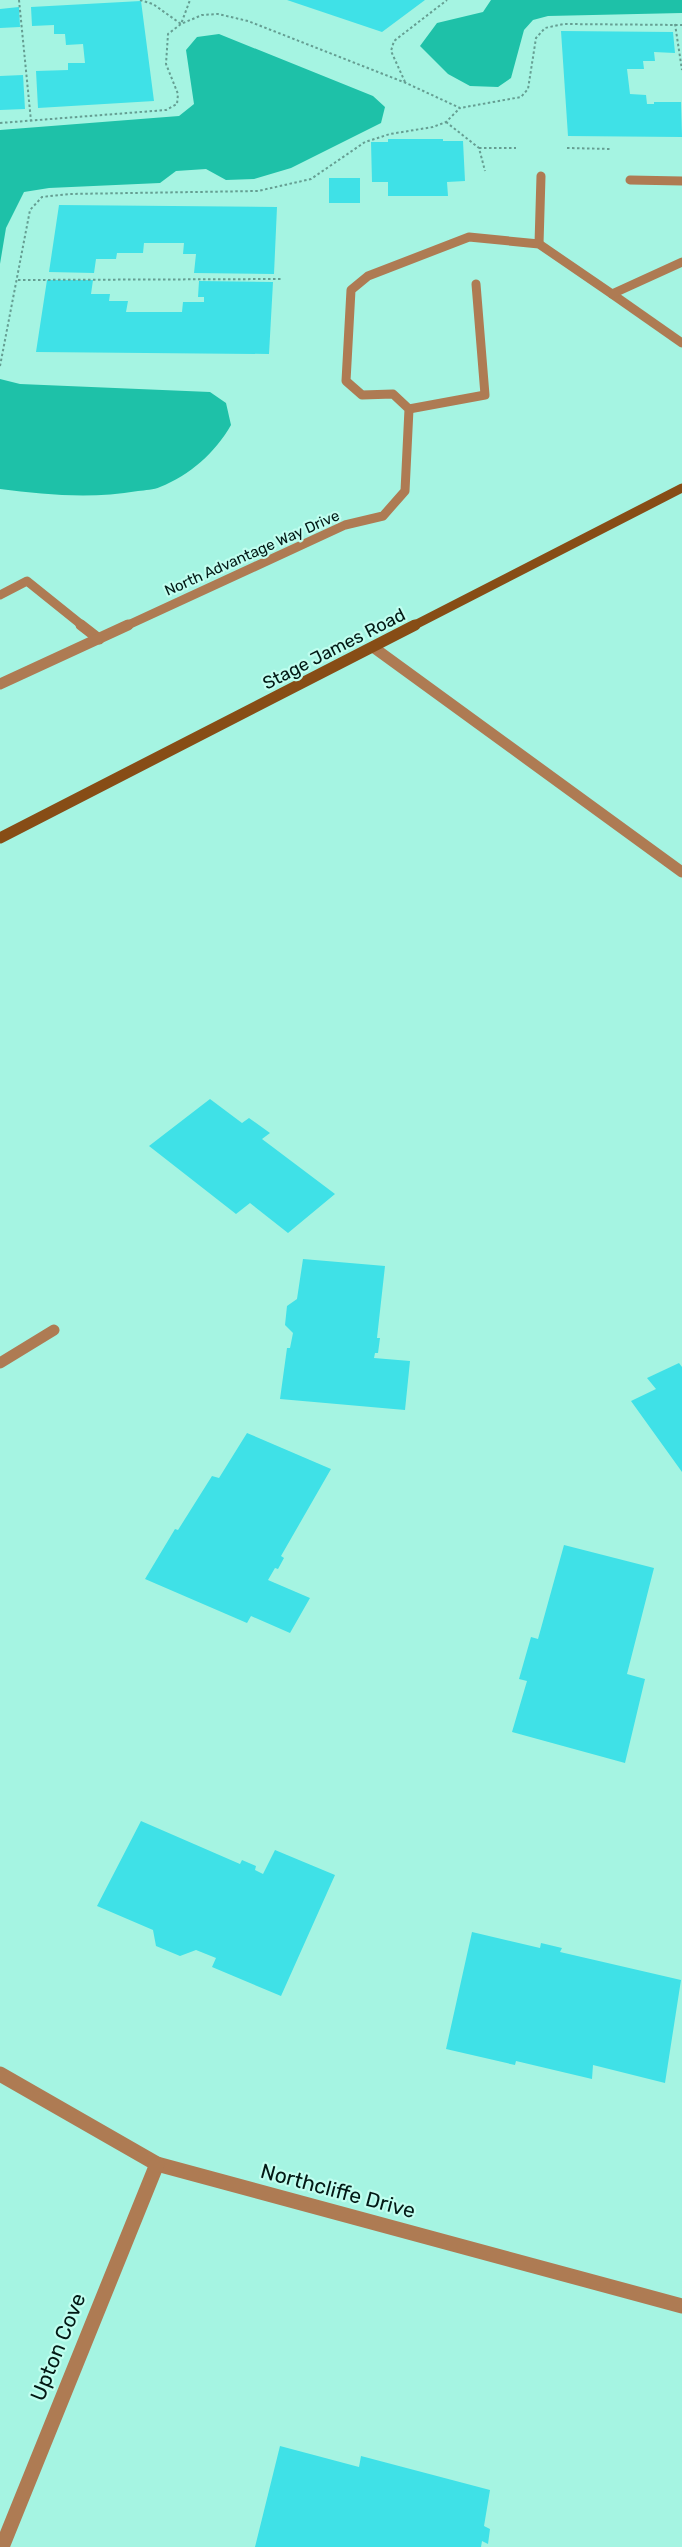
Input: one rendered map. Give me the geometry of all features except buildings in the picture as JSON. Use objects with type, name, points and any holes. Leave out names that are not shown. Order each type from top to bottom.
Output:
[{"type":"main road","name":"Stage James Road","points":[[0,838],[682,488]]},
{"type":"street","points":[[539,244],[542,176]]},
{"type":"street","points":[[630,180],[682,181]]},
{"type":"street","points":[[476,284],[485,395],[409,409],[393,394],[362,395],[346,381],[351,290],[368,276],[470,238],[539,244],[682,343]]},
{"type":"street","points":[[612,294],[682,262]]},
{"type":"street","name":"North Advantage Way Drive","points":[[0,684],[345,525],[383,516],[405,491],[409,409]]},
{"type":"street","points":[[0,595],[27,582],[99,639]]},
{"type":"street","points":[[373,647],[677,863],[682,872]]},
{"type":"street","points":[[0,1363],[54,1330]]},
{"type":"street","name":"Northcliffe Drive","points":[[0,2074],[157,2164],[682,2306]]},
{"type":"street","name":"Upton Cove","points":[[2,2547],[157,2164]]},
{"type":"path","points":[[19,0],[31,121]]},
{"type":"path","points":[[140,0],[153,4],[181,24]]},
{"type":"path","points":[[181,24],[190,0]]},
{"type":"path","points":[[406,83],[391,51],[394,42],[447,0]]},
{"type":"path","points":[[0,123],[166,110],[177,104],[178,94],[166,64],[168,34],[181,24],[202,15],[218,14],[248,21],[406,83],[460,108]]},
{"type":"path","points":[[0,366],[2,365],[30,210],[42,198],[69,194],[258,191],[311,179],[364,142],[446,122],[460,108],[521,97],[528,89],[536,38],[545,28],[564,24],[682,24]]},
{"type":"path","points":[[675,24],[682,70]]},
{"type":"path","points":[[446,122],[479,148],[485,172]]},
{"type":"path","points":[[479,148],[518,148]]},
{"type":"path","points":[[566,148],[614,149]]},
{"type":"path","points":[[18,280],[282,279]]},
{"type":"shaded area","points":[[491,0],[682,0],[682,13],[548,16],[533,20],[524,30],[511,78],[498,87],[470,86],[448,74],[420,46],[437,23],[483,12]]},
{"type":"shaded area","points":[[219,34],[373,96],[385,107],[381,123],[291,168],[254,179],[226,180],[206,169],[176,171],[160,183],[49,188],[24,192],[6,228],[0,264],[0,130],[179,116],[194,104],[186,50],[197,37]]},
{"type":"shaded area","points":[[0,379],[20,384],[210,392],[226,403],[231,425],[217,445],[201,462],[182,476],[155,489],[104,495],[86,495],[34,493],[0,489]]}]
